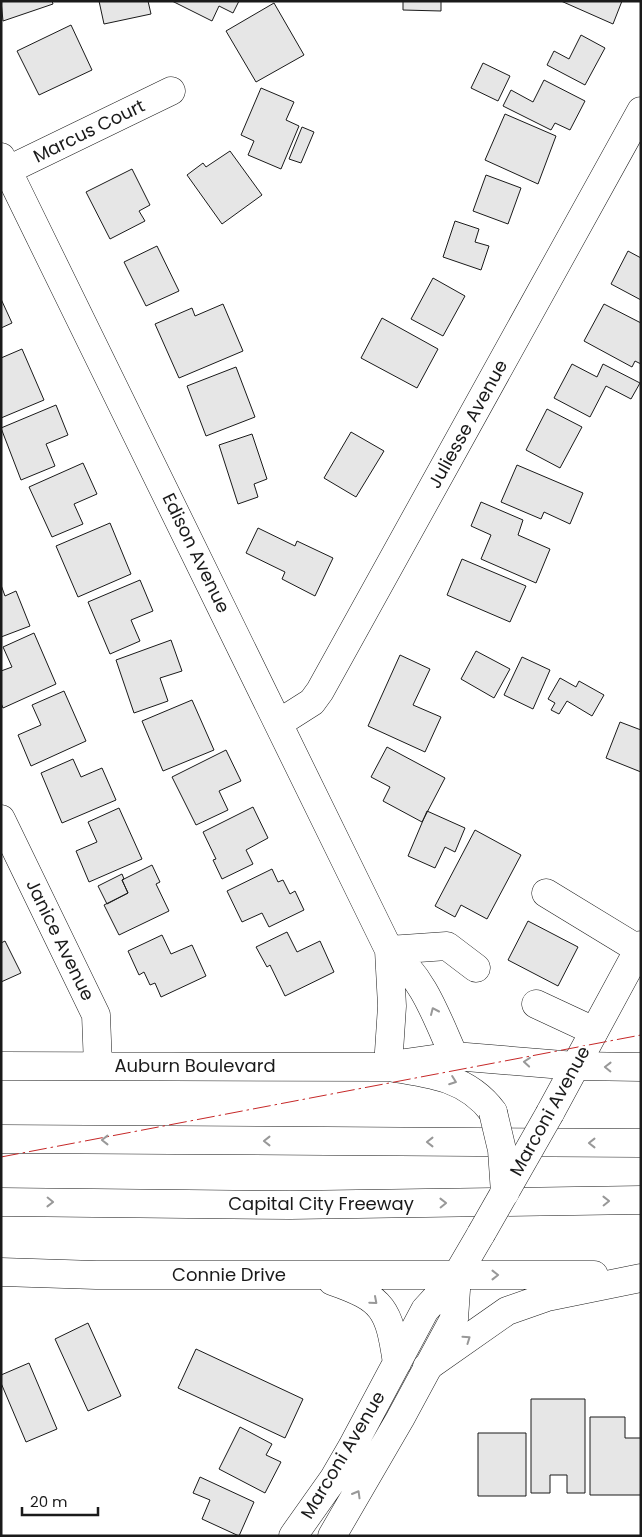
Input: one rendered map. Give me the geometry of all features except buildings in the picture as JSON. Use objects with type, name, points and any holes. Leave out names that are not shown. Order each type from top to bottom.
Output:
[{"type":"main road","name":"Marcus Court","points":[[4,164],[171,91]]},
{"type":"main road","name":"Juliesse Avenue","points":[[279,723],[312,702],[320,691],[641,111]]},
{"type":"main road","name":"Edison Avenue","points":[[4,164],[389,950],[414,974],[428,999],[454,1056]]},
{"type":"main road","name":"Janice Avenue","points":[[1,819],[96,1015],[98,1066]]},
{"type":"main road","points":[[546,893],[640,947]]},
{"type":"main road","points":[[389,950],[447,946],[476,968]]},
{"type":"main road","name":"Marconi Avenue","points":[[293,1536],[334,1478],[425,1310],[457,1275],[550,1113],[640,947]]},
{"type":"main road","name":"Edison Avenue","points":[[388,1067],[392,1006],[389,950]]},
{"type":"main road","points":[[536,1004],[594,1031]]},
{"type":"main road","name":"Auburn Boulevard","points":[[388,1067],[420,1059],[454,1056],[575,1066],[641,1067]]},
{"type":"main road","name":"Auburn Boulevard","points":[[1,1066],[388,1067],[439,1076],[472,1089],[484,1099],[493,1112],[502,1150],[505,1193]]},
{"type":"main road","points":[[1,1139],[641,1143]]},
{"type":"main road","name":"Capital City Freeway","points":[[1,1202],[290,1205],[641,1200]]},
{"type":"main road","name":"Connie Drive","points":[[1,1272],[314,1275],[641,1274]]},
{"type":"main road","points":[[314,1275],[357,1290],[372,1297],[381,1306],[392,1332],[397,1363]]},
{"type":"main road","name":"Marconi Avenue","points":[[332,1536],[454,1319],[457,1275]]},
{"type":"main road","points":[[427,1367],[508,1311],[547,1297],[641,1278]]},
{"type":"power","points":[[1,1157],[641,1035]]}]
